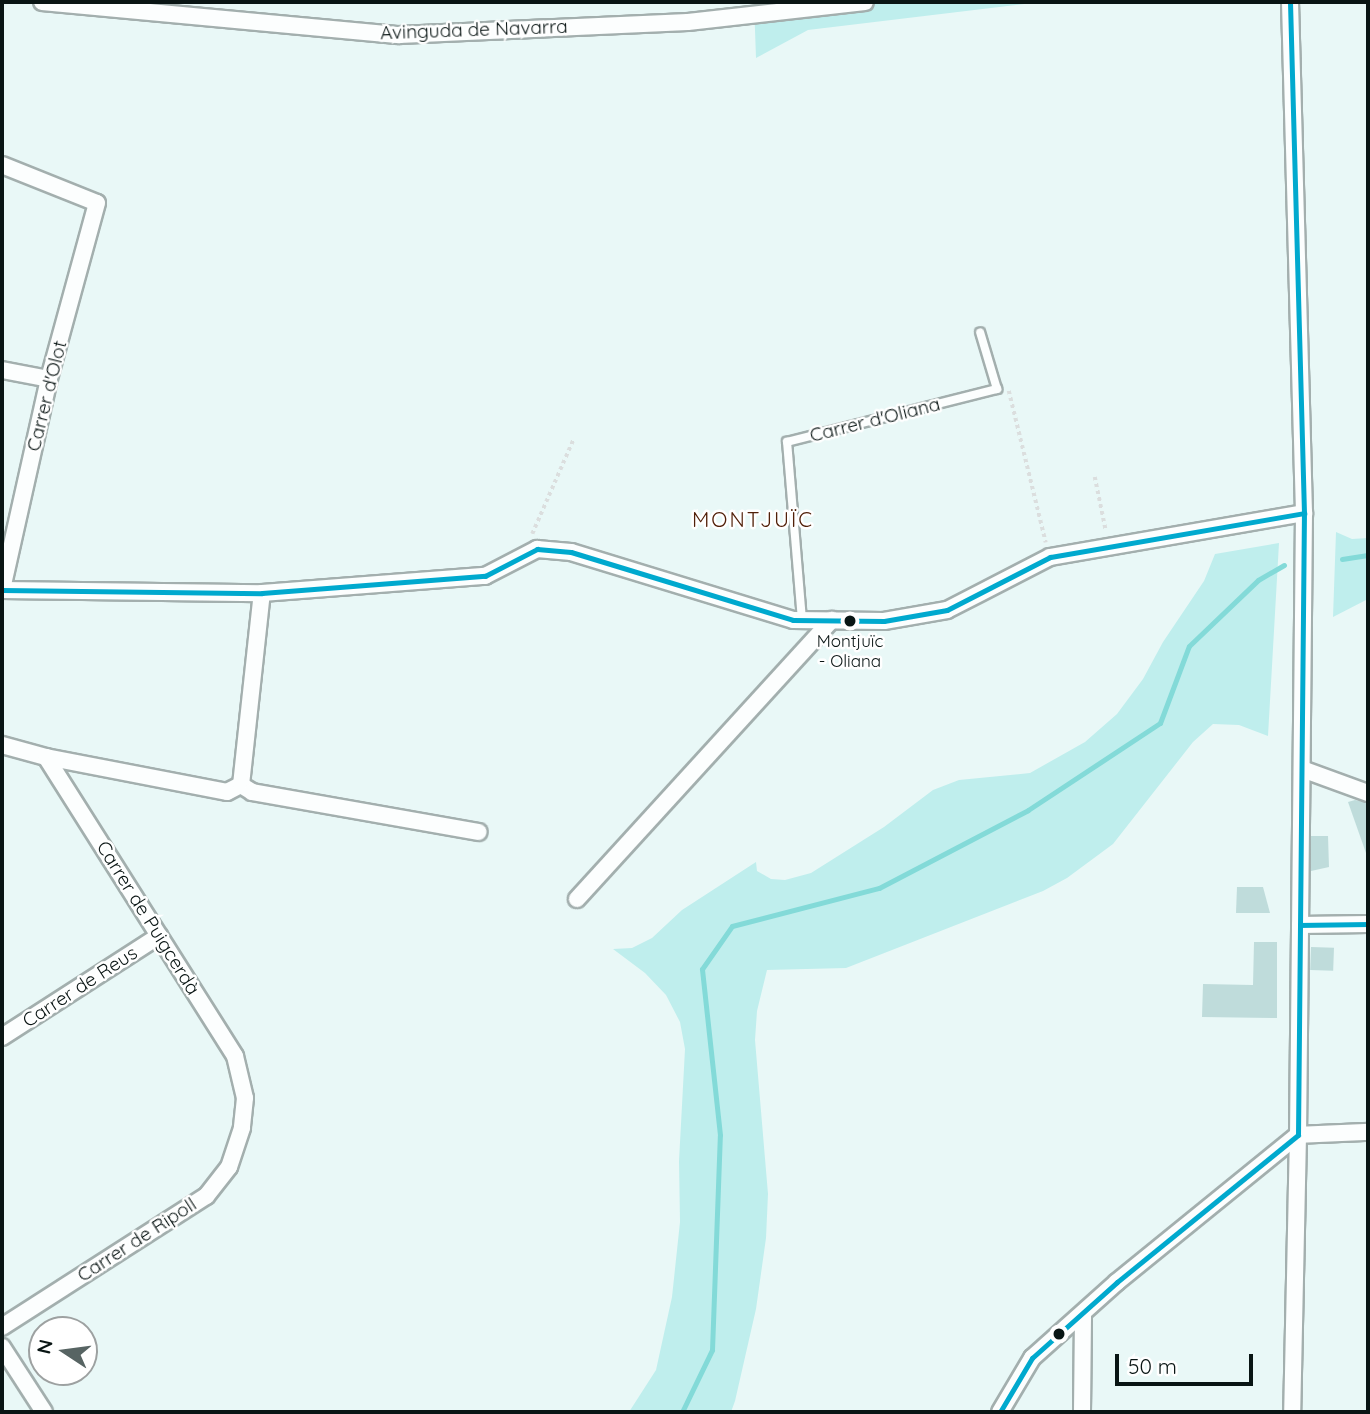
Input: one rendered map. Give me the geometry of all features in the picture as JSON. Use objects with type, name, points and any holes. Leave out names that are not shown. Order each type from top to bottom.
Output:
[{"type":"street","name":"Avinguda de Navarra","points":[[42,2],[399,35],[688,22],[865,2]]},
{"type":"street","points":[[1290,2],[1304,513],[1298,1135],[1292,1412]]},
{"type":"street","name":"Carrer d'Olot","points":[[2,165],[97,203],[49,379],[2,590]]},
{"type":"street","points":[[2,370],[49,379]]},
{"type":"street","points":[[2,590],[262,593],[485,576],[537,550],[571,552],[802,620],[884,621],[947,610],[1049,557],[1304,513]]},
{"type":"street","points":[[241,785],[262,593]]},
{"type":"street","points":[[577,899],[832,620]]},
{"type":"street","points":[[5,749],[227,792],[241,785]]},
{"type":"street","name":"Carrer de Puigcerdà","points":[[46,757],[235,1056],[244,1098],[242,1128]]},
{"type":"street","points":[[1302,769],[1368,793]]},
{"type":"street","points":[[241,785],[252,792],[478,832]]},
{"type":"street","points":[[1300,925],[1368,924]]},
{"type":"street","name":"Carrer de Reus","points":[[2,1037],[159,936]]},
{"type":"street","name":"Carrer de Ripoll","points":[[2,1327],[206,1196],[229,1167],[242,1128]]},
{"type":"street","points":[[1000,1412],[1032,1358],[1083,1312],[1298,1135],[1368,1132]]},
{"type":"street","points":[[1082,1412],[1083,1312]]},
{"type":"street","points":[[2,1347],[44,1412]]},
{"type":"lane","points":[[980,332],[997,389]]},
{"type":"lane","name":"Carrer d'Oliana","points":[[802,620],[787,442],[997,389]]},
{"type":"path","points":[[997,389],[1010,391],[1049,557]]},
{"type":"path","points":[[537,550],[531,532],[573,440]]},
{"type":"path","points":[[1095,477],[1110,547]]},
{"type":"shaded area","points":[[754,2],[1042,2],[808,30],[756,58]]},
{"type":"shaded area","points":[[1336,532],[1352,539],[1368,538],[1368,599],[1333,617]]},
{"type":"shaded area","points":[[1279,543],[1268,736],[1239,725],[1213,724],[1193,742],[1113,844],[1067,878],[1043,891],[846,968],[767,970],[757,1011],[755,1040],[768,1194],[766,1238],[756,1309],[735,1401],[731,1412],[629,1412],[656,1370],[672,1297],[680,1222],[679,1161],[685,1049],[680,1022],[666,995],[645,973],[613,949],[632,948],[652,938],[682,910],[756,862],[757,871],[771,879],[785,880],[811,873],[884,827],[933,790],[959,780],[1030,773],[1085,742],[1117,714],[1143,679],[1163,642],[1204,581],[1215,554]]},
{"type":"building","points":[[1355,800],[1368,803],[1366,853],[1348,802]]},
{"type":"building","points":[[1311,836],[1328,836],[1329,867],[1311,871]]},
{"type":"building","points":[[1237,887],[1263,887],[1270,913],[1236,913]]},
{"type":"building","points":[[1254,942],[1277,942],[1277,1018],[1202,1017],[1203,984],[1253,985]]},
{"type":"building","points":[[1311,947],[1334,948],[1333,971],[1310,970]]},
{"type":"waterway","points":[[1342,559],[1368,555]]},
{"type":"waterway","points":[[682,1412],[712,1350],[720,1135],[702,969],[732,926],[879,888],[1028,810],[1160,723],[1189,646],[1258,580],[1284,565]]},
{"type":"transit line","points":[[1000,1412],[1032,1358],[1117,1282],[1298,1135],[1304,513],[1290,2]]},
{"type":"transit line","points":[[2,590],[262,593],[485,576],[537,549],[571,552],[793,620],[884,621],[947,610],[1050,557],[1304,513]]},
{"type":"transit line","points":[[1300,925],[1368,924]]},
{"type":"place","name":"Montjuïc - Oliana","points":[[850,621]]},
{"type":"district","name":"MONTJUÏC","points":[[753,519]]}]
